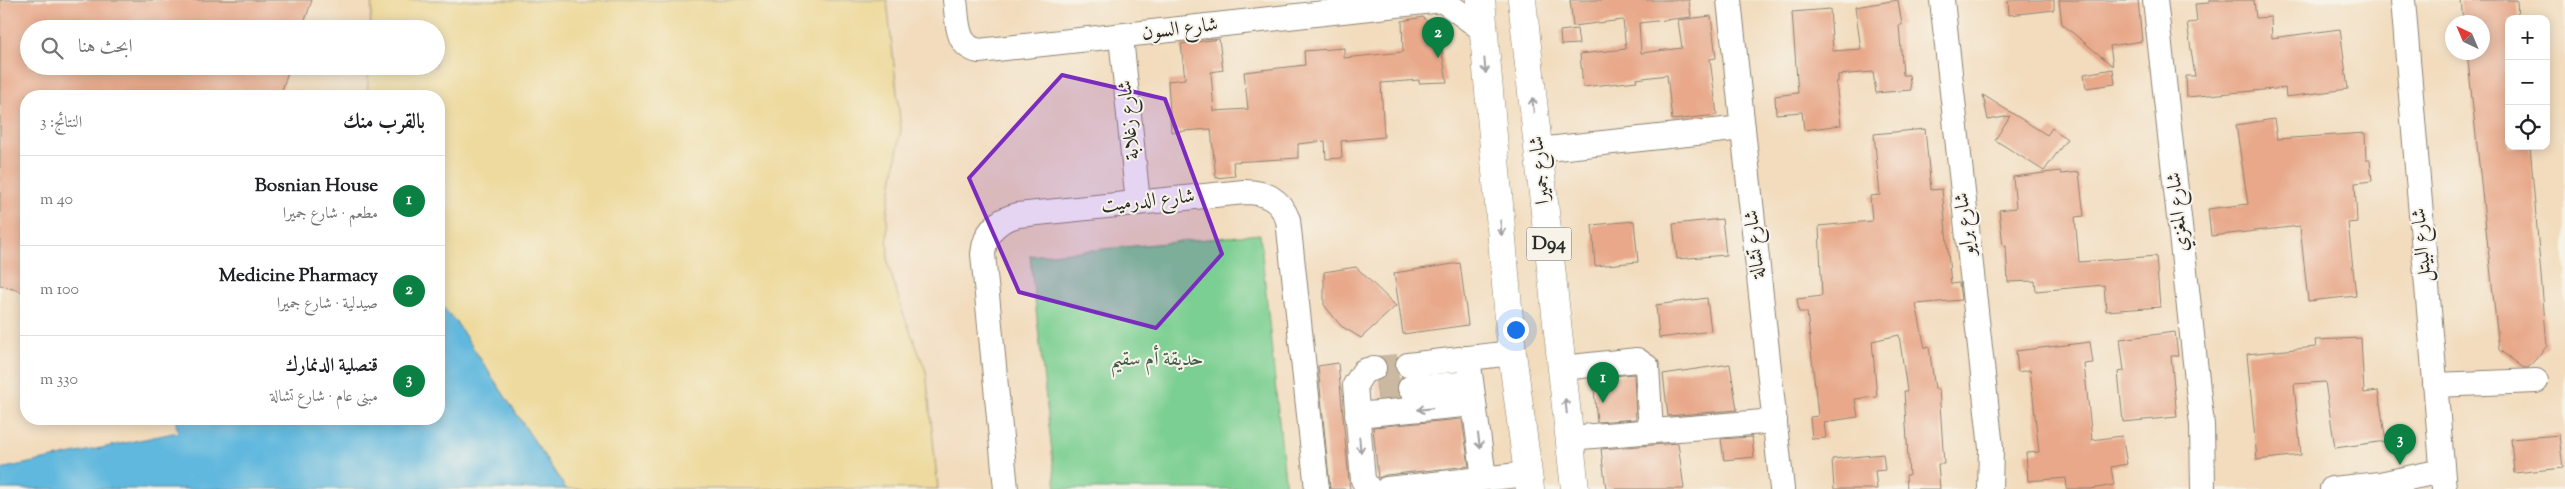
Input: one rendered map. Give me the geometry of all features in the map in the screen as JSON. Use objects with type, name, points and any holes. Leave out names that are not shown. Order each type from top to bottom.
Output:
[{"type":"main road","name":"D94","points":[[1481,0],[1482,29],[1512,353],[1529,482]]},
{"type":"main road","name":"شارع جميرا","points":[[1522,0],[1575,489]]},
{"type":"street","name":"شارع السون","points":[[955,0],[959,31],[965,45],[979,51],[1121,37],[1292,8],[1442,0],[1482,29]]},
{"type":"street","name":"شارع تشالة","points":[[1729,0],[1782,489]]},
{"type":"street","name":"شارع برايو","points":[[1942,0],[1991,448],[1990,489]]},
{"type":"street","name":"شارع المغزي","points":[[2155,0],[2202,425],[2203,489]]},
{"type":"street","name":"شارع البيتل","points":[[2403,0],[2443,482]]},
{"type":"street","name":"شارع زغلابة","points":[[1121,37],[1138,203]]},
{"type":"street","points":[[1538,150],[1743,128]]},
{"type":"street","name":"شارع الدرميت","points":[[1006,489],[983,254],[987,236],[995,225],[1006,218],[1018,215],[1258,192],[1277,201],[1284,210],[1289,226],[1317,489]]},
{"type":"street","points":[[1408,364],[1512,353]]},
{"type":"street","points":[[1468,358],[1484,478]]},
{"type":"street","points":[[1562,368],[1637,360],[1647,366],[1651,431]]},
{"type":"street","points":[[1370,489],[1363,480],[1363,400],[1356,379],[1364,371],[1374,368]]},
{"type":"street","points":[[2435,385],[2536,382]]},
{"type":"street","points":[[1410,388],[1473,394]]},
{"type":"street","points":[[1363,400],[1473,394]]},
{"type":"street","points":[[1569,438],[1775,421]]},
{"type":"street","name":"شارع المغزي","points":[[2202,425],[2218,489]]},
{"type":"street","name":"شارع برايو","points":[[1991,448],[2002,489]]},
{"type":"street","points":[[1387,489],[1484,478],[1529,482]]},
{"type":"street","points":[[2332,489],[2380,484],[2443,482]]},
{"type":"highlighted area","points":[[1062,75],[1165,99],[1222,254],[1156,328],[1019,292],[969,178]]},
{"type":"green space","name":"حديقة أم سقيم","points":[[1260,234],[1286,489],[1056,489],[1030,256]]},
{"type":"sand","points":[[372,0],[887,0],[901,129],[887,214],[888,264],[903,313],[926,371],[938,489],[566,489],[456,322],[445,310],[445,90],[367,90],[368,75],[445,75],[445,20],[371,20]]},
{"type":"water","points":[[445,310],[456,322],[566,489],[0,489],[0,469],[178,432],[176,425],[445,425]]},
{"type":"building","points":[[0,0],[312,0],[305,20],[20,20],[20,75],[287,75],[282,90],[20,90],[20,291],[0,285]]},
{"type":"building","points":[[1570,0],[1689,0],[1691,17],[1639,23],[1641,53],[1682,48],[1678,20],[1711,16],[1716,58],[1710,59],[1717,115],[1672,120],[1667,75],[1636,79],[1637,81],[1583,87],[1580,54],[1626,49],[1623,20],[1573,26]]},
{"type":"building","points":[[1898,0],[1902,25],[1899,25],[1903,75],[1909,75],[1911,90],[1876,93],[1873,72],[1838,75],[1838,82],[1836,82],[1841,125],[1804,130],[1802,112],[1776,114],[1775,96],[1798,93],[1792,12],[1830,9],[1833,51],[1861,49],[1855,7]]},
{"type":"building","points":[[2008,0],[2054,0],[2054,10],[2009,15]]},
{"type":"building","points":[[2059,0],[2138,0],[2142,41],[2110,46],[2113,66],[2062,24]]},
{"type":"building","points":[[2210,0],[2254,0],[2256,18],[2271,17],[2272,38],[2340,29],[2348,89],[2286,97],[2285,88],[2187,97],[2186,76],[2195,76],[2187,23],[2197,22],[2195,4],[2210,3]]},
{"type":"building","points":[[2461,0],[2517,0],[2518,15],[2505,15],[2505,150],[2530,150],[2547,346],[2528,368],[2524,368],[2499,350],[2468,60],[2490,60],[2490,15],[2462,15]]},
{"type":"building","points":[[1423,17],[1439,34],[1447,82],[1419,83],[1419,80],[1381,83],[1384,137],[1341,141],[1342,158],[1326,159],[1325,141],[1298,144],[1298,158],[1233,162],[1235,176],[1216,178],[1211,129],[1171,132],[1168,81],[1185,79],[1181,44],[1219,39],[1223,70],[1211,72],[1214,111],[1248,109],[1244,72],[1305,65],[1304,51],[1344,48],[1344,58],[1403,52],[1402,21]]},
{"type":"building","points":[[1577,29],[1579,44],[1561,45],[1560,31]]},
{"type":"building","points":[[2113,69],[2115,84],[2086,88],[2084,74]]},
{"type":"building","points":[[1983,95],[2047,135],[2052,128],[2067,139],[2044,171],[1995,140],[2010,116],[1988,120]]},
{"type":"building","points":[[2274,119],[2277,139],[2365,133],[2366,160],[2370,160],[2372,181],[2355,183],[2357,222],[2348,223],[2356,296],[2308,301],[2300,226],[2211,236],[2208,209],[2248,204],[2236,125]]},
{"type":"building","points":[[1925,129],[1931,190],[1942,189],[1951,284],[1959,283],[1961,300],[1916,304],[1925,348],[1929,347],[1935,389],[1939,389],[1944,464],[1938,464],[1940,489],[1907,489],[1906,475],[1909,475],[1904,391],[1907,391],[1899,335],[1872,341],[1877,397],[1855,399],[1858,417],[1824,422],[1826,438],[1812,439],[1810,417],[1818,416],[1807,312],[1799,312],[1797,299],[1822,296],[1819,226],[1872,221],[1870,196],[1880,195],[1874,134]]},
{"type":"building","points":[[2060,171],[2061,174],[2079,172],[2084,216],[2075,217],[2079,262],[2156,256],[2160,307],[2106,311],[2104,285],[2036,291],[2035,281],[2008,282],[2006,246],[2003,246],[1999,210],[2016,208],[2013,177]]},
{"type":"building","points":[[1722,219],[1726,255],[1677,259],[1673,224]]},
{"type":"building","points":[[1634,221],[1638,262],[1595,266],[1592,225]]},
{"type":"building","points":[[1460,263],[1468,325],[1403,334],[1394,273]]},
{"type":"building","points":[[1356,267],[1396,306],[1361,338],[1341,326],[1324,305],[1324,272]]},
{"type":"building","points":[[1707,298],[1711,331],[1659,338],[1656,305]]},
{"type":"building","points":[[2175,332],[2178,356],[2171,356],[2177,417],[2123,422],[2118,372],[2124,371],[2120,339]]},
{"type":"building","points":[[2361,338],[2364,393],[2378,391],[2386,441],[2335,448],[2325,382],[2294,384],[2301,455],[2257,460],[2247,354],[2316,347],[2315,340]]},
{"type":"building","points":[[2090,342],[2093,363],[2084,364],[2092,440],[2122,436],[2127,464],[2111,467],[2114,485],[2091,489],[2067,489],[2066,478],[2028,481],[2026,453],[2039,452],[2030,370],[2018,372],[2016,351]]},
{"type":"building","points":[[1397,357],[1394,366],[1402,377],[1396,389],[1400,397],[1378,399],[1376,382],[1384,378],[1387,371],[1384,358]]},
{"type":"building","points":[[1338,363],[1350,489],[1330,489],[1318,366]]},
{"type":"building","points":[[1730,364],[1737,410],[1668,416],[1663,374]]},
{"type":"building","points":[[1634,374],[1636,419],[1597,422],[1593,378]]},
{"type":"building","points":[[1462,419],[1469,466],[1386,475],[1378,478],[1373,427]]},
{"type":"building","points":[[2559,435],[2563,468],[2514,473],[2511,439]]},
{"type":"building","points":[[1752,437],[1754,457],[1724,460],[1721,439]]},
{"type":"building","points":[[1678,443],[1684,489],[1606,489],[1601,449]]},
{"type":"building","points":[[1883,454],[1885,470],[1875,471],[1877,489],[1834,489],[1832,459]]},
{"type":"tunnel","points":[[1374,368],[1408,365]]},
{"type":"tunnel","points":[[1377,392],[1410,388]]},
{"type":"place","name":"Medicine Pharmacy","points":[[1438,58]]},
{"type":"place","name":"Bosnian House","points":[[1603,403]]},
{"type":"place","name":"قنصلية الدنمارك","points":[[2400,465]]}]
